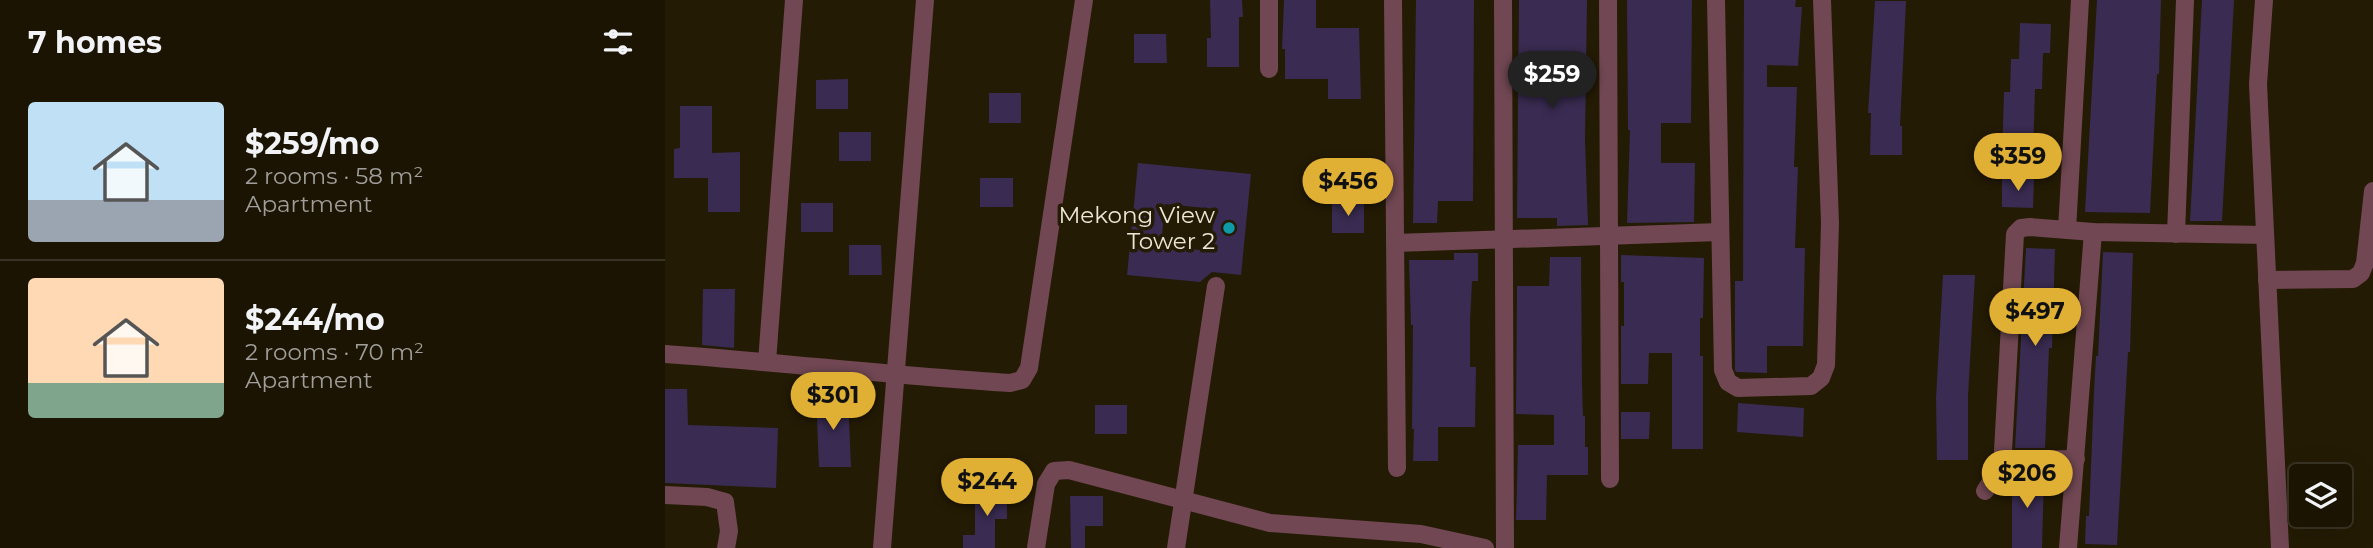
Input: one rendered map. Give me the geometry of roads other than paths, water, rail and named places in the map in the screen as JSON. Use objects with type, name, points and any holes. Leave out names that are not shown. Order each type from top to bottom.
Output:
[{"type":"street","points":[[767,362],[794,0]]},
{"type":"street","points":[[882,548],[925,0]]},
{"type":"street","points":[[665,354],[894,376],[1010,383],[1022,380],[1029,368],[1084,0]]},
{"type":"street","points":[[1269,0],[1269,69]]},
{"type":"street","points":[[1392,0],[1397,468]]},
{"type":"street","points":[[1503,0],[1504,548]]},
{"type":"street","points":[[1608,0],[1610,479]]},
{"type":"street","points":[[1716,0],[1723,370],[1728,382],[1738,388],[1811,386],[1821,378],[1826,365],[1829,249],[1822,0]]},
{"type":"street","points":[[2067,230],[2080,0]]},
{"type":"street","points":[[2176,234],[2185,0]]},
{"type":"street","points":[[2264,0],[2258,84],[2280,548]]},
{"type":"street","points":[[2267,280],[2353,279],[2361,273],[2365,263],[2373,191]]},
{"type":"street","points":[[2006,458],[2003,451],[2015,234],[2021,228],[2265,235]]},
{"type":"street","points":[[1395,243],[1720,232]]},
{"type":"street","points":[[2069,548],[2093,232]]},
{"type":"street","points":[[1176,548],[1216,286]]},
{"type":"street","points":[[2006,458],[2076,459]]},
{"type":"street","points":[[1985,491],[2006,458]]},
{"type":"street","points":[[1036,548],[1046,484],[1054,471],[1069,470],[1270,523],[1421,534],[1485,548]]},
{"type":"street","points":[[665,495],[707,497],[725,502],[729,531],[726,548]]},
{"type":"place","name":"Mekong View Tower 2","points":[[1229,228]]}]
